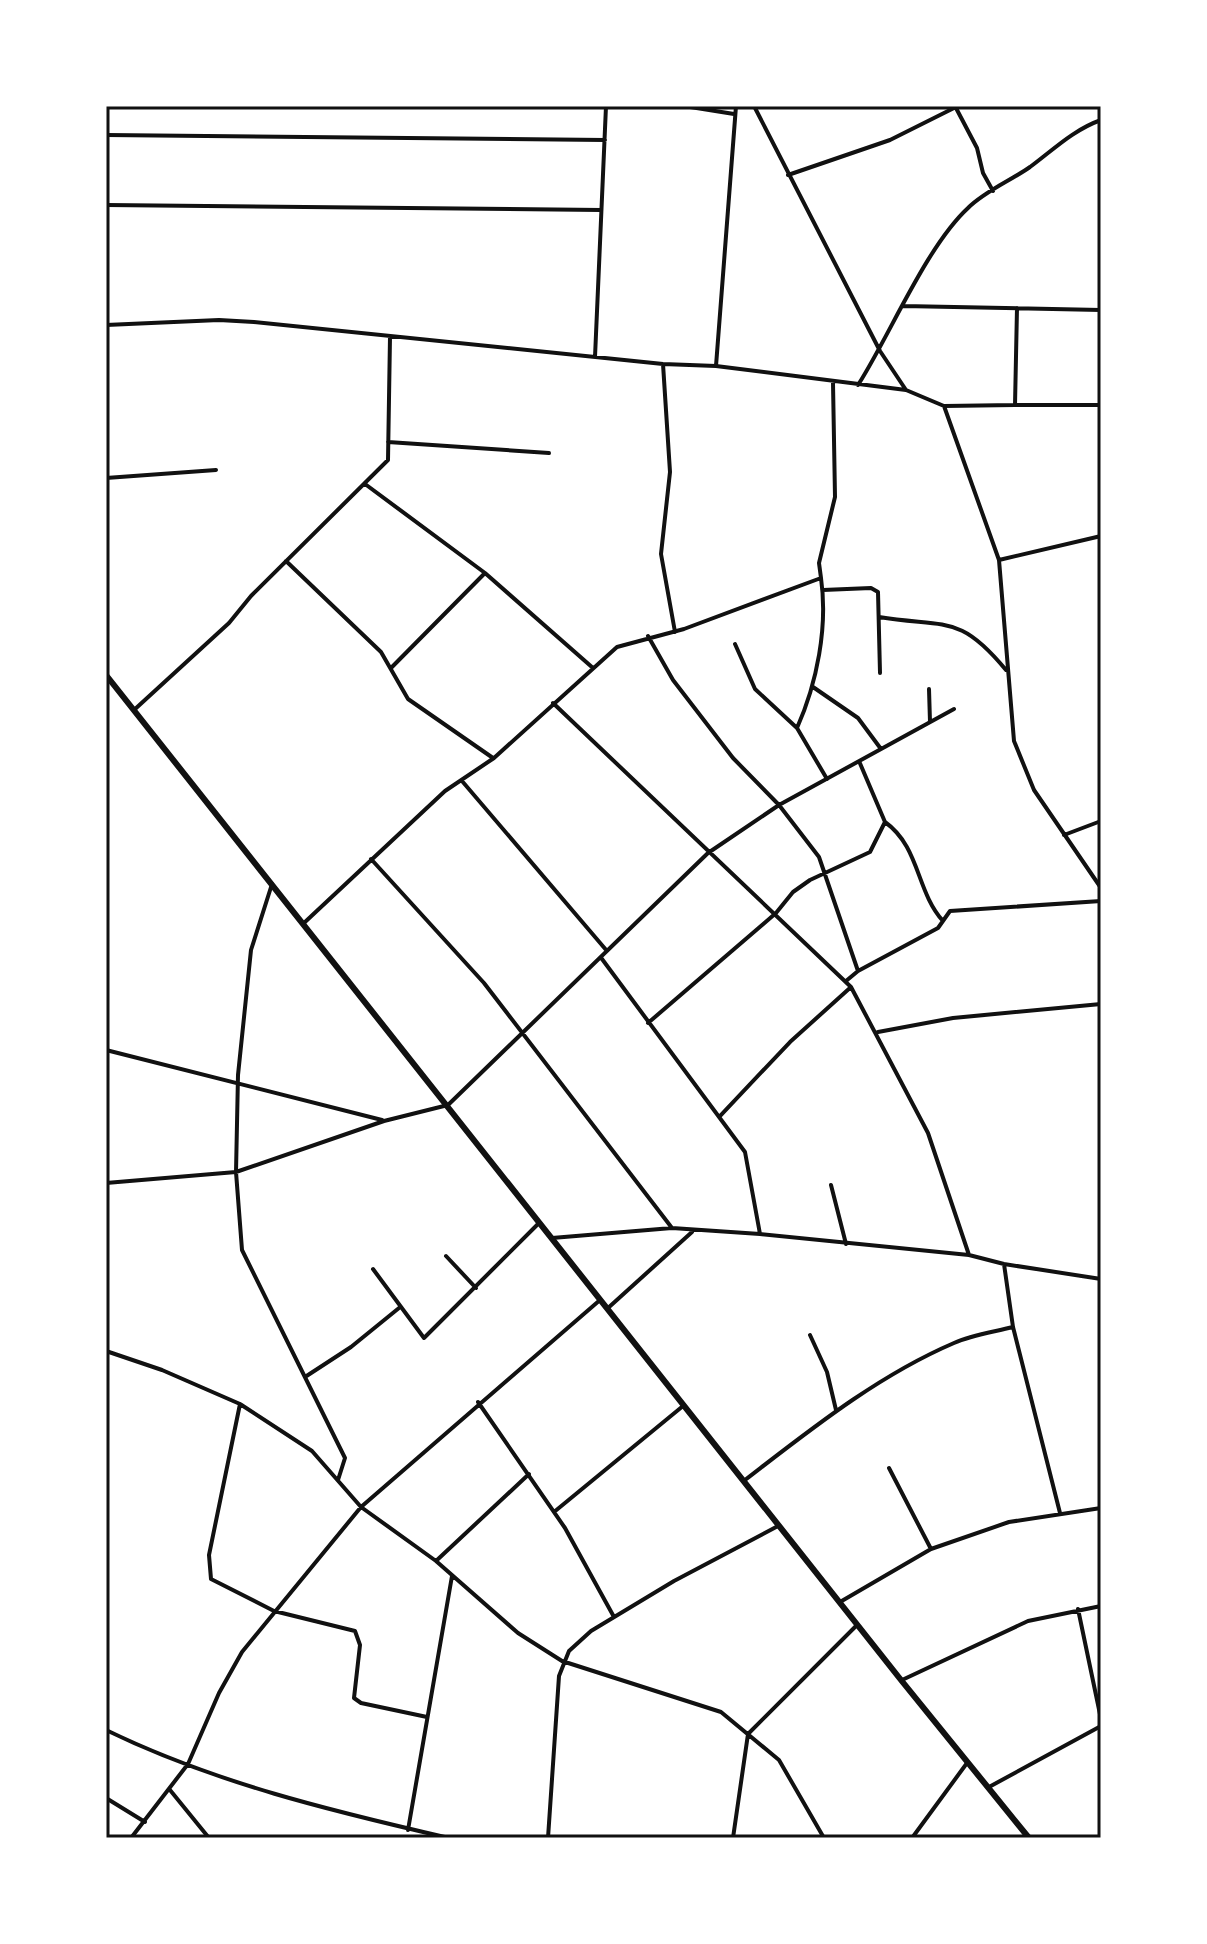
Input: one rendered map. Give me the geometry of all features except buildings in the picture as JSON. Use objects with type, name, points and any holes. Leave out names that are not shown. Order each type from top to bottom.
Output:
[{"type":"main road","points":[[106,675],[1029,1838]]},
{"type":"street","points":[[595,357],[606,106]]},
{"type":"street","points":[[684,106],[734,114]]},
{"type":"street","points":[[716,366],[736,106]]},
{"type":"street","points":[[754,106],[880,351],[906,390]]},
{"type":"street","points":[[788,175],[890,140],[956,107],[977,148],[983,173],[993,191]]},
{"type":"street","points":[[857,386],[949,231],[968,207],[1060,142],[1101,120]]},
{"type":"street","points":[[106,135],[605,140]]},
{"type":"street","points":[[106,205],[601,210]]},
{"type":"street","points":[[903,306],[1101,310]]},
{"type":"street","points":[[1015,405],[1017,308]]},
{"type":"street","points":[[106,325],[219,320],[663,364],[716,366],[906,390],[944,406],[1101,405]]},
{"type":"street","points":[[134,710],[229,623],[286,561],[388,460],[390,337]]},
{"type":"street","points":[[663,364],[670,472],[661,554],[675,632]]},
{"type":"street","points":[[797,728],[812,686],[823,590],[819,563],[835,497],[833,383]]},
{"type":"street","points":[[944,406],[999,560],[1014,741],[1034,790],[1101,888]]},
{"type":"street","points":[[388,442],[549,453]]},
{"type":"street","points":[[106,478],[216,470]]},
{"type":"street","points":[[365,484],[485,573],[593,668]]},
{"type":"street","points":[[999,560],[1101,536]]},
{"type":"street","points":[[286,561],[381,652],[408,699],[494,758]]},
{"type":"street","points":[[391,669],[485,573]]},
{"type":"street","points":[[305,922],[445,791],[494,758],[617,647],[648,636],[675,632],[821,578]]},
{"type":"street","points":[[823,590],[876,588],[880,673]]},
{"type":"street","points":[[879,617],[960,628],[981,640],[1007,671]]},
{"type":"street","points":[[648,636],[673,680],[733,758],[779,805],[819,857],[858,971]]},
{"type":"street","points":[[735,644],[755,689],[797,728],[827,779]]},
{"type":"street","points":[[812,686],[858,718],[881,749]]},
{"type":"street","points":[[929,689],[930,722]]},
{"type":"street","points":[[553,703],[851,987],[878,1032],[928,1133],[969,1255]]},
{"type":"street","points":[[106,1183],[236,1172],[384,1121],[448,1105],[708,853],[779,805],[954,709]]},
{"type":"street","points":[[859,761],[885,822],[905,842],[917,865],[928,900],[943,921]]},
{"type":"street","points":[[462,781],[607,951]]},
{"type":"street","points":[[1064,835],[1101,821]]},
{"type":"street","points":[[648,1023],[776,913],[793,892],[824,873],[850,865],[870,852],[885,822]]},
{"type":"street","points":[[370,859],[523,1032],[672,1228]]},
{"type":"street","points":[[273,882],[251,950],[237,1083],[236,1172],[242,1250],[345,1458],[338,1480]]},
{"type":"street","points":[[846,981],[858,971],[938,928],[950,911],[1101,901]]},
{"type":"street","points":[[602,959],[745,1152],[760,1234]]},
{"type":"street","points":[[719,1118],[790,1042],[851,987]]},
{"type":"street","points":[[878,1032],[953,1018],[1101,1004]]},
{"type":"street","points":[[106,1050],[384,1121]]},
{"type":"street","points":[[831,1185],[846,1244]]},
{"type":"street","points":[[373,1269],[424,1338],[539,1223]]},
{"type":"street","points":[[552,1238],[672,1228],[760,1234],[969,1255],[1004,1264],[1101,1279]]},
{"type":"street","points":[[608,1308],[693,1231]]},
{"type":"street","points":[[446,1256],[476,1288]]},
{"type":"street","points":[[1004,1264],[1013,1327],[1060,1513]]},
{"type":"street","points":[[131,1838],[188,1764],[219,1693],[242,1652],[361,1507],[600,1299]]},
{"type":"street","points":[[305,1377],[351,1347],[399,1308]]},
{"type":"street","points":[[745,1480],[836,1410],[955,1342],[1013,1327]]},
{"type":"street","points":[[810,1335],[827,1372],[836,1410]]},
{"type":"street","points":[[106,1351],[240,1404],[312,1451],[361,1507],[436,1561],[494,1614],[562,1661],[721,1712],[779,1760],[824,1838]]},
{"type":"street","points":[[478,1402],[554,1512],[614,1617]]},
{"type":"street","points":[[240,1404],[209,1555],[209,1575],[217,1584],[274,1611],[355,1631],[360,1645],[354,1698],[361,1703],[427,1717]]},
{"type":"street","points":[[554,1512],[685,1405]]},
{"type":"street","points":[[889,1468],[931,1549]]},
{"type":"street","points":[[436,1561],[529,1474]]},
{"type":"street","points":[[840,1602],[931,1549],[1009,1522],[1101,1508]]},
{"type":"street","points":[[548,1838],[562,1661],[577,1642],[614,1617],[780,1525]]},
{"type":"street","points":[[408,1830],[452,1576]]},
{"type":"street","points":[[901,1680],[1028,1621],[1101,1606]]},
{"type":"street","points":[[1078,1609],[1101,1719]]},
{"type":"street","points":[[733,1838],[748,1734],[857,1625]]},
{"type":"street","points":[[989,1787],[1101,1726]]},
{"type":"street","points":[[106,1730],[160,1756],[261,1792],[426,1836],[449,1838]]},
{"type":"street","points":[[912,1838],[969,1761]]},
{"type":"street","points":[[170,1790],[209,1838]]},
{"type":"street","points":[[106,1798],[145,1822]]}]
